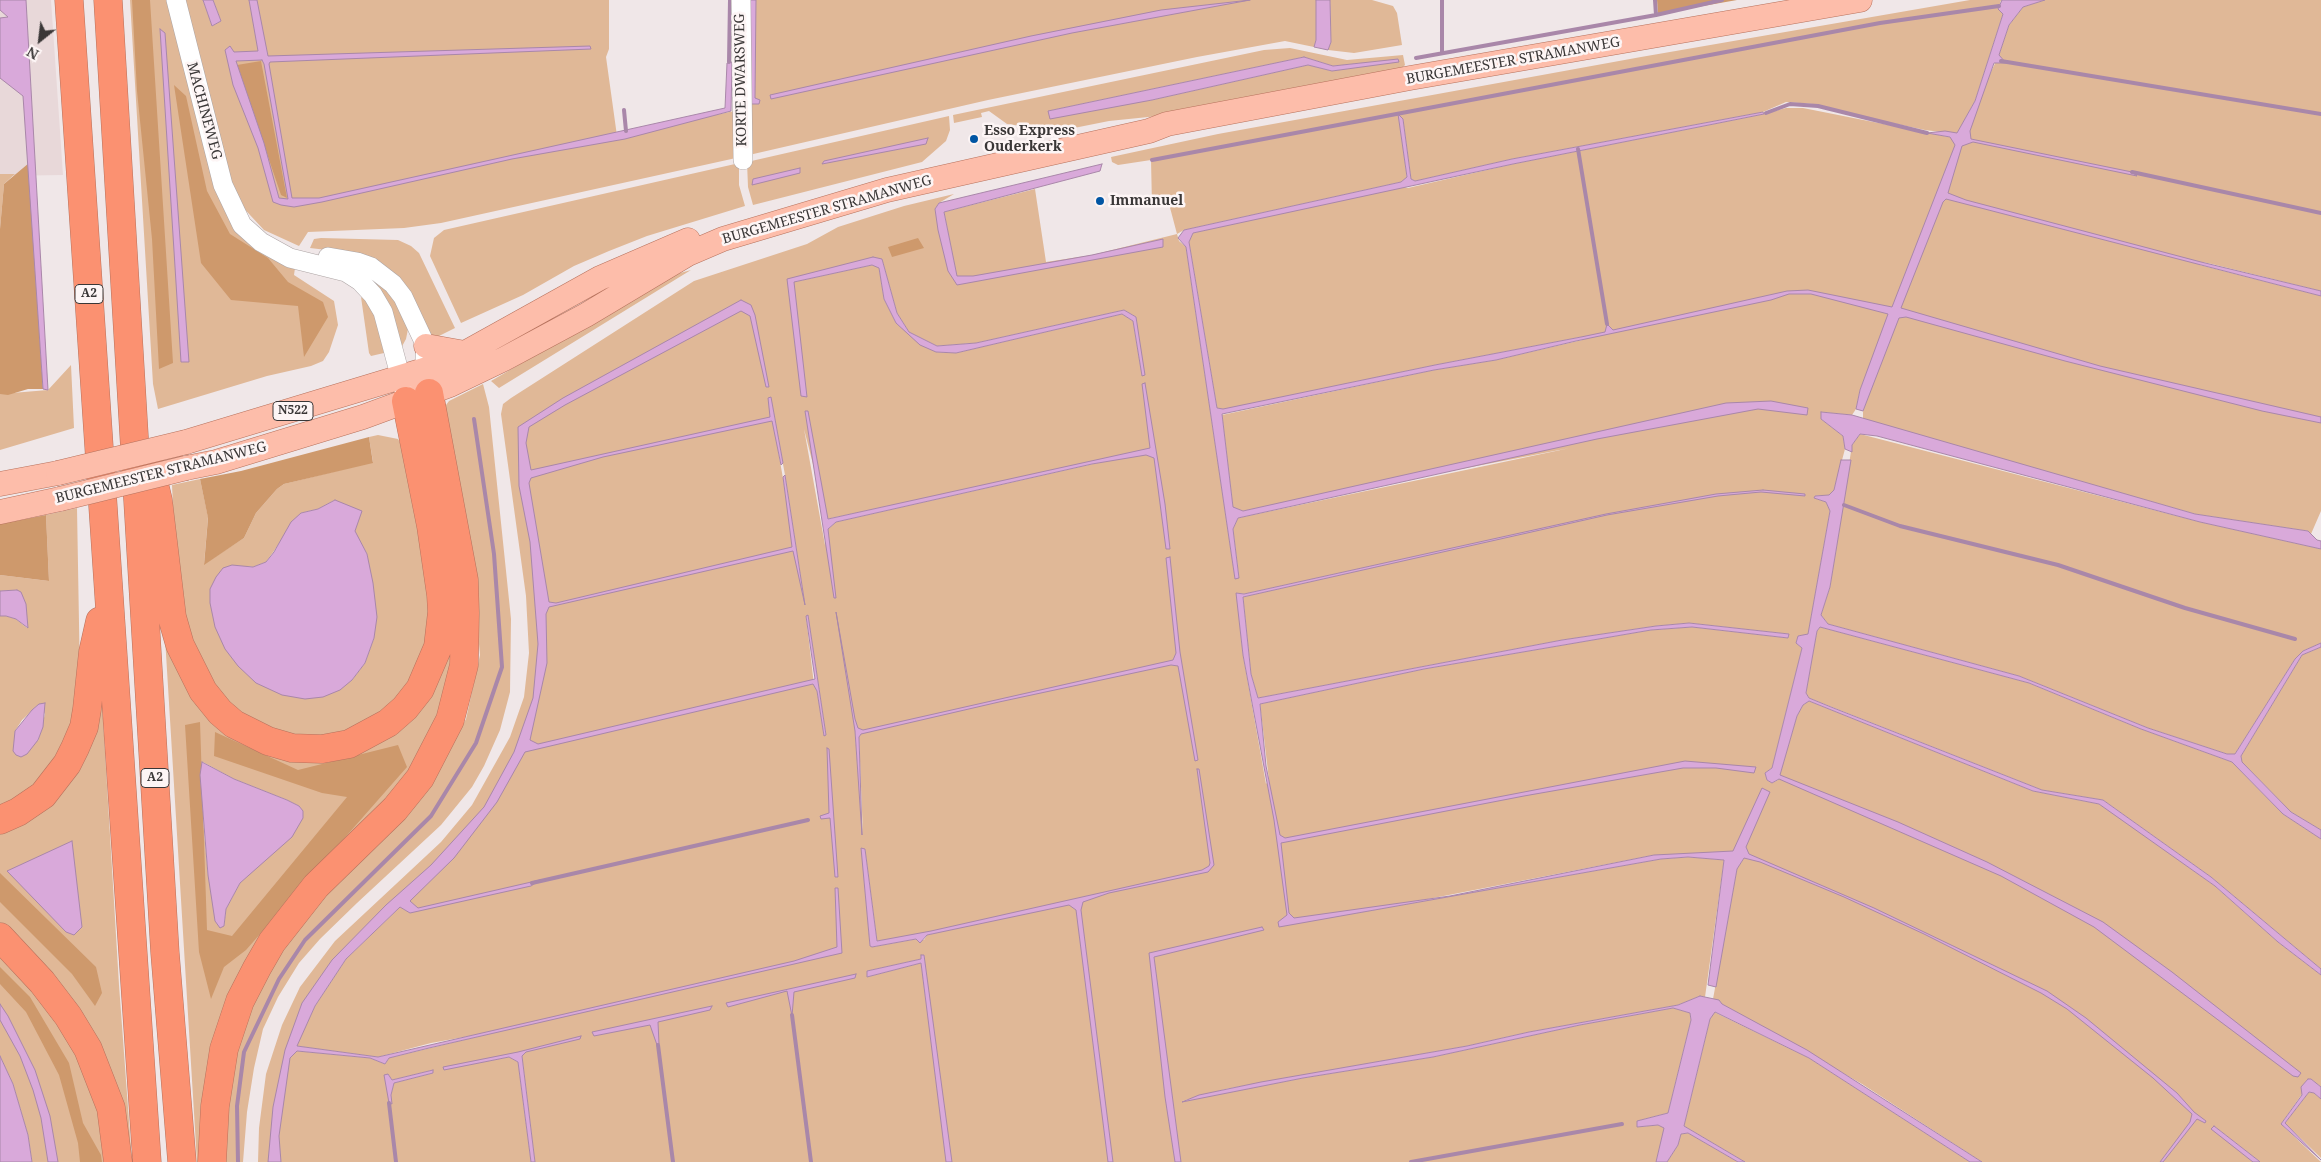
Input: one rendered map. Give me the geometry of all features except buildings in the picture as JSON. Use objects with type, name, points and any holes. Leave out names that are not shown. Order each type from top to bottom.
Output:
[{"type":"highway","name":"A2","points":[[70,0],[107,588],[147,1162]]},
{"type":"highway","name":"A2","points":[[108,0],[165,953],[182,1162]]},
{"type":"highway","name":"A2","points":[[132,394],[158,500],[172,617],[180,645],[192,673],[202,691],[220,712],[234,724],[268,741],[292,748],[322,749],[349,744],[388,724],[405,708],[420,689],[438,647],[442,612],[441,595],[415,386]]},
{"type":"highway","points":[[212,1162],[215,1106],[224,1049],[240,1001],[257,968],[272,942],[316,886],[389,815],[414,786],[438,747],[450,720],[464,665],[464,580],[415,386]]},
{"type":"highway","name":"A2","points":[[0,820],[18,812],[42,794],[62,771],[75,748],[84,727],[88,709],[93,652],[107,588]]},
{"type":"highway","points":[[0,937],[42,982],[68,1016],[88,1050],[111,1108],[118,1162]]},
{"type":"main road","name":"BURGEMEESTER STRAMANWEG","points":[[0,484],[58,473],[415,386],[504,359],[586,315],[688,254],[723,239],[887,190],[1149,130],[1167,124],[1410,78],[1860,0]]},
{"type":"main road","name":"BURGEMEESTER STRAMANWEG","points":[[0,512],[243,454],[363,417],[465,353],[600,278],[660,250],[729,224],[942,167],[1146,122],[1167,124]]},
{"type":"main road","points":[[426,346],[465,353]]},
{"type":"street","name":"MACHINEWEG","points":[[176,0],[223,185],[230,203],[241,219],[242,225],[274,251],[301,262],[346,272],[360,281],[373,296],[383,312],[415,386]]},
{"type":"street","name":"KORTE DWARSWEG","points":[[741,0],[743,160]]},
{"type":"street","name":"MACHINEWEG","points":[[241,219],[247,221],[268,238],[291,248],[357,262],[383,275],[403,297],[426,346],[415,386]]},
{"type":"shaded area","points":[[0,0],[51,0],[63,175],[0,176]]},
{"type":"shaded area","points":[[0,0],[26,0],[48,390],[43,389],[23,96],[0,78],[0,18],[8,17],[0,10]]},
{"type":"shaded area","points":[[130,0],[168,0],[221,197],[295,268],[294,275],[334,301],[338,325],[329,352],[323,361],[158,409],[153,384]]},
{"type":"shaded area","points":[[132,0],[150,0],[173,363],[159,369],[152,239],[137,91]]},
{"type":"shaded area","points":[[180,0],[203,0],[212,26],[221,21],[213,0],[609,0],[609,49],[606,57],[617,136],[734,111],[736,158],[441,223],[404,228],[308,232],[299,246],[264,230],[236,200]]},
{"type":"shaded area","points":[[203,0],[213,0],[221,21],[212,26]]},
{"type":"shaded area","points":[[249,0],[257,0],[268,56],[590,46],[591,49],[270,62],[292,198],[319,198],[725,108],[727,63],[732,62],[731,111],[625,139],[512,159],[294,207],[273,202],[258,148],[233,85],[225,50],[230,46],[234,52],[258,51]],"holes":[[[262,60],[288,199],[279,198],[264,143],[236,61]]]},
{"type":"shaded area","points":[[749,0],[1316,0],[1316,40],[1314,47],[1285,41],[1197,57],[988,100],[749,155]]},
{"type":"shaded area","points":[[750,0],[756,0],[755,98],[760,100],[759,104],[750,104]]},
{"type":"shaded area","points":[[1250,0],[1072,33],[771,99],[770,95],[1031,36],[1161,10]]},
{"type":"shaded area","points":[[1316,0],[1330,0],[1331,42],[1328,50],[1314,47],[1316,40]]},
{"type":"shaded area","points":[[1330,0],[1372,0],[1393,6],[1397,13],[1402,45],[1354,53],[1328,50],[1331,42]]},
{"type":"shaded area","points":[[1657,0],[1737,0],[1658,14]]},
{"type":"shaded area","points":[[1970,0],[2002,0],[2000,2],[2003,14],[1975,101],[1957,134],[1925,130],[1813,104],[1786,102],[1763,112],[1512,159],[1415,181],[1411,179],[1403,119],[1399,115],[1407,178],[1401,182],[1184,230],[1177,234],[1168,200],[1152,205],[1151,160],[1118,165],[1112,162],[1111,157],[1218,134],[1641,57]]},
{"type":"shaded area","points":[[2002,0],[2045,0],[2023,7],[2009,25],[1999,55],[2006,63],[1994,63],[1970,131],[1971,139],[2132,172],[2137,176],[1973,142],[1962,146],[1948,193],[1966,200],[2201,262],[2321,291],[2321,296],[1946,199],[1943,202],[1901,308],[2100,366],[2321,417],[2321,423],[2262,411],[2065,361],[1906,317],[1899,318],[1863,411],[1856,409],[1860,390],[1888,314],[1811,294],[1789,294],[1771,300],[1576,341],[1496,360],[1434,370],[1222,414],[1233,507],[1243,511],[1726,403],[1771,401],[1808,408],[1807,415],[1758,409],[1597,439],[1238,518],[1233,529],[1239,578],[1235,579],[1186,247],[1178,238],[1184,230],[1401,182],[1407,177],[1398,114],[1403,119],[1411,179],[1415,181],[1512,159],[1763,112],[1764,114],[1513,164],[1193,233],[1189,242],[1217,408],[1223,409],[1605,332],[1607,324],[1613,330],[1787,291],[1808,290],[1892,307],[1955,145],[1950,137],[1927,133],[1945,131],[1957,133],[1975,101],[2003,14],[1998,9]]},
{"type":"shaded area","points":[[2045,0],[2321,0],[2321,291],[2212,264],[2202,262],[2200,265],[2321,296],[2321,511],[2311,534],[2308,531],[2195,514],[1863,420],[1863,411],[1868,396],[1868,370],[1860,390],[1856,409],[1852,415],[1821,412],[1821,419],[1843,436],[1845,449],[1834,490],[1829,495],[1815,496],[1814,498],[1826,502],[1830,511],[1808,635],[1798,636],[1796,643],[1802,648],[1772,768],[1765,773],[1767,780],[1772,783],[1778,780],[1797,716],[1803,705],[1809,701],[2033,791],[2099,804],[2111,811],[2215,886],[2278,942],[2321,975],[2321,1087],[2311,1079],[2308,1079],[2302,1087],[2302,1094],[2281,1124],[2321,1162],[2260,1162],[2214,1126],[2253,1162],[1982,1162],[1862,1084],[1713,999],[1737,868],[1744,858],[1654,855],[1351,914],[1661,859],[1688,857],[1724,860],[1705,997],[1700,996],[1678,1005],[1529,1032],[1467,1046],[1226,1089],[1182,1101],[1303,1078],[1433,1057],[1580,1025],[1673,1008],[1690,1013],[1691,1020],[1668,1113],[1637,1121],[1638,1127],[1658,1125],[1665,1127],[1656,1162],[535,1162],[522,1056],[526,1052],[549,1047],[466,1065],[509,1057],[518,1062],[531,1162],[258,1162],[259,1128],[266,1074],[282,1025],[300,987],[335,941],[441,842],[472,805],[510,737],[524,697],[529,653],[526,596],[501,414],[503,404],[694,281],[807,244],[838,227],[904,206],[954,194],[939,203],[935,209],[956,273],[944,212],[1035,189],[1046,262],[1092,255],[1177,234],[1179,241],[1186,247],[1235,578],[1239,577],[1233,529],[1238,518],[1570,448],[1243,511],[1233,508],[1222,415],[1434,370],[1496,360],[1582,340],[1581,337],[1435,365],[1223,410],[1217,408],[1189,242],[1193,233],[1319,204],[1403,187],[1408,188],[1513,164],[1786,108],[1803,108],[1959,139],[1999,55],[2009,25],[2023,7]],"holes":[[[882,259],[897,313],[909,332],[937,346],[976,343],[1124,310],[1136,317],[1142,375],[1133,321],[1122,314],[956,353],[936,352],[896,323],[884,299],[879,267],[872,265],[794,282]],[[772,404],[785,475],[805,605],[773,421]],[[804,429],[827,519],[1128,456],[836,522],[828,529],[825,545]],[[1523,533],[1243,597],[1251,674],[1258,698],[1562,640],[1656,626],[1689,623],[1789,634],[1788,638],[1692,627],[1651,630],[1424,669],[1260,704],[1269,780],[1266,784],[1243,655],[1237,593],[1244,594]],[[806,616],[808,616],[826,735],[824,735],[817,691],[814,685]],[[874,730],[861,733],[859,737],[863,835],[855,732]],[[862,849],[865,849],[877,941],[902,938],[1042,907],[927,935],[924,940],[917,939],[870,946]],[[404,902],[409,912],[400,907],[346,959],[315,1006],[296,1046],[378,1057],[431,1043],[509,1029],[389,1058],[385,1064],[370,1058],[297,1051],[290,1058],[326,977]],[[921,955],[924,955],[937,1078],[921,963],[867,977],[867,971],[921,959]],[[433,1070],[433,1073],[394,1083],[391,1095],[392,1103],[388,1074],[392,1080]]]},
{"type":"shaded area","points":[[160,29],[165,33],[189,362],[181,362]]},
{"type":"shaded area","points":[[1290,48],[1347,60],[1403,55],[1405,65],[1401,69],[1158,116],[1109,121],[1069,129],[1051,130],[1007,124],[989,111],[981,113],[982,117],[954,123],[953,115],[1264,50]],"holes":[[[1304,57],[1333,66],[1398,60],[1332,71],[1308,65],[1152,100],[1048,111]]]},
{"type":"shaded area","points":[[1304,57],[1333,66],[1398,59],[1399,62],[1332,71],[1308,65],[1152,100],[1050,119],[1048,111]]},
{"type":"shaded area","points":[[261,61],[287,198],[281,195],[237,65]]},
{"type":"shaded area","points":[[174,85],[186,96],[207,191],[230,234],[268,258],[288,282],[323,302],[328,317],[304,357],[298,306],[231,300],[201,263]]},
{"type":"shaded area","points":[[949,116],[950,130],[946,141],[922,162],[753,205],[748,187],[747,162]]},
{"type":"shaded area","points":[[928,138],[926,144],[822,164],[824,161]]},
{"type":"shaded area","points":[[29,163],[43,389],[28,389],[8,395],[0,394],[0,229],[4,184]]},
{"type":"shaded area","points":[[735,164],[739,166],[739,185],[745,206],[647,236],[609,251],[574,266],[523,295],[461,323],[430,256],[434,238],[444,230]]},
{"type":"shaded area","points":[[1102,164],[1100,171],[944,212],[957,276],[973,276],[1092,255],[1163,239],[1163,247],[957,285],[948,271],[938,230],[935,209],[939,203]]},
{"type":"shaded area","points":[[800,168],[800,173],[752,185],[753,179]]},
{"type":"shaded area","points":[[0,174],[15,174],[4,184],[0,229]]},
{"type":"shaded area","points":[[918,238],[924,248],[892,257],[888,247]]},
{"type":"shaded area","points":[[314,239],[398,240],[411,246],[419,253],[455,328],[439,336],[434,336],[428,332],[352,253],[310,248]]},
{"type":"shaded area","points":[[873,257],[882,259],[897,313],[909,332],[937,346],[976,343],[1124,310],[1136,317],[1145,375],[1142,376],[1133,321],[1122,314],[956,353],[936,352],[920,345],[896,323],[884,299],[879,268],[872,265],[794,282],[807,397],[801,396],[787,279]]},
{"type":"shaded area","points":[[355,265],[388,285],[409,324],[406,339],[400,350]]},
{"type":"shaded area","points":[[691,270],[499,388],[491,381],[673,275]]},
{"type":"shaded area","points":[[361,297],[368,302],[376,319],[384,353],[371,356],[369,353]]},
{"type":"shaded area","points":[[741,300],[751,305],[755,315],[769,387],[766,387],[750,316],[741,311],[565,405],[529,427],[526,443],[531,470],[770,417],[768,398],[771,397],[783,463],[781,465],[772,421],[603,457],[531,478],[529,483],[549,602],[556,603],[792,547],[783,477],[785,475],[805,605],[793,551],[549,607],[546,614],[547,663],[530,740],[538,744],[815,679],[806,616],[808,615],[826,735],[824,736],[817,691],[813,684],[525,752],[497,802],[454,858],[410,901],[418,908],[540,880],[531,886],[410,913],[400,907],[346,959],[315,1006],[297,1046],[378,1057],[794,961],[837,947],[835,888],[838,888],[842,953],[429,1048],[389,1058],[385,1064],[370,1058],[297,1051],[290,1058],[279,1136],[281,1162],[268,1162],[273,1107],[285,1050],[302,1003],[332,960],[386,905],[431,865],[484,807],[514,752],[533,698],[538,644],[530,542],[519,486],[518,427],[563,398]]},
{"type":"shaded area","points":[[71,365],[74,428],[0,450],[0,394],[48,390]]},
{"type":"shaded area","points":[[1145,383],[1165,504],[1170,549],[1166,549],[1154,458],[1146,455],[1092,464],[836,522],[828,529],[836,598],[834,598],[805,411],[808,411],[828,519],[1150,448],[1142,384]]},
{"type":"shaded area","points":[[483,384],[489,407],[511,619],[510,692],[500,730],[484,766],[472,787],[441,825],[357,903],[320,939],[299,963],[278,997],[263,1029],[247,1112],[243,1162],[215,1162],[217,1084],[269,961],[446,756],[466,719],[480,655],[476,612],[443,409],[449,401]]},
{"type":"shaded area","points":[[1821,412],[1852,415],[2195,514],[2308,531],[2317,540],[2321,541],[2321,549],[2200,522],[1877,436],[1860,434],[1852,445],[1852,452],[1845,449],[1843,436],[1821,419]]},
{"type":"shaded area","points":[[1860,434],[2200,522],[2321,549],[2321,643],[2303,651],[2295,659],[2235,754],[2227,754],[2148,728],[2019,676],[1828,624],[1821,615],[1830,587],[1852,445]]},
{"type":"shaded area","points":[[378,435],[398,439],[404,449],[432,601],[428,656],[391,716],[311,743],[238,720],[189,651],[174,528],[172,485],[200,479],[208,517],[204,564],[244,538],[256,513],[277,489],[284,484],[373,462],[369,437]],"holes":[[[335,500],[367,554],[374,638],[365,663],[352,680],[247,566],[253,567],[266,562],[301,513],[318,509]]]},
{"type":"shaded area","points":[[369,437],[373,463],[284,484],[277,489],[256,513],[244,538],[204,565],[208,518],[200,479],[241,471]]},
{"type":"shaded area","points":[[1841,460],[1851,460],[1830,587],[1821,615],[1828,624],[2019,676],[2148,728],[2227,754],[2235,754],[2295,659],[2303,651],[2321,643],[2321,647],[2302,655],[2241,756],[2242,762],[2291,812],[2321,830],[2321,839],[2283,814],[2232,762],[2141,729],[2029,683],[1820,627],[1817,631],[1806,693],[1809,698],[2042,790],[2103,800],[2211,877],[2321,969],[2321,975],[2278,942],[2215,886],[2099,804],[2033,791],[1809,701],[1803,705],[1797,716],[1780,775],[1898,822],[1987,862],[2103,922],[2172,972],[2301,1073],[2298,1077],[2293,1076],[2094,927],[2001,876],[1779,779],[1772,783],[1767,780],[1765,773],[1772,768],[1802,648],[1796,643],[1798,636],[1808,634],[1830,511],[1826,502],[1814,498],[1815,496],[1829,495],[1834,490]]},
{"type":"shaded area","points":[[1763,490],[1805,494],[1805,496],[1761,492],[1718,496],[1607,515],[1243,597],[1251,674],[1258,698],[1562,640],[1656,626],[1689,623],[1789,634],[1788,638],[1692,627],[1651,630],[1424,669],[1260,704],[1266,766],[1280,835],[1285,838],[1685,761],[1756,767],[1754,773],[1716,768],[1683,768],[1524,796],[1281,843],[1289,913],[1294,918],[1450,896],[1654,855],[1733,851],[1762,788],[1770,792],[1746,847],[1749,854],[1874,908],[2047,991],[2086,1018],[2177,1093],[2194,1112],[2206,1121],[2205,1123],[2197,1119],[2163,1162],[2160,1162],[2190,1122],[2192,1114],[2153,1078],[2067,1009],[2041,993],[1924,934],[1844,897],[1760,862],[1744,858],[1737,869],[1716,987],[1708,985],[1724,860],[1688,857],[1661,859],[1279,927],[1278,922],[1287,915],[1274,820],[1243,655],[1236,593],[1244,594],[1606,514],[1716,494]]},
{"type":"shaded area","points":[[335,500],[362,511],[355,531],[367,554],[373,583],[377,617],[374,638],[365,663],[352,680],[340,690],[323,697],[305,699],[282,695],[256,683],[238,666],[225,649],[215,627],[210,603],[210,589],[223,568],[232,565],[253,567],[266,562],[291,522],[301,513],[318,509]]},
{"type":"shaded area","points":[[77,508],[80,681],[67,743],[30,793],[0,810],[0,616],[16,619],[27,628],[17,590],[0,591],[0,575],[49,581],[46,515]],"holes":[[[39,704],[45,714],[38,741],[15,731],[22,720]]]},
{"type":"shaded area","points":[[46,515],[49,581],[0,575],[0,524]]},
{"type":"shaded area","points":[[1170,557],[1180,652],[1198,760],[1195,761],[1178,666],[1171,665],[999,702],[861,734],[859,737],[862,835],[855,731],[836,612],[855,719],[858,728],[863,730],[1173,660],[1176,653],[1166,558]]},
{"type":"shaded area","points":[[17,590],[21,592],[26,604],[28,628],[16,619],[0,616],[0,591]]},
{"type":"shaded area","points":[[164,621],[219,725],[368,748],[448,626],[455,663],[427,752],[264,946],[203,1162],[197,1162]],"holes":[[[203,762],[234,779],[287,800],[299,806],[303,812],[240,883],[226,909],[224,926],[208,875],[203,820]]]},
{"type":"shaded area","points":[[1820,627],[2029,683],[2141,729],[2232,762],[2283,814],[2321,839],[2321,969],[2211,877],[2103,800],[2042,790],[1809,698],[1806,693],[1810,667],[1817,631]]},
{"type":"shaded area","points":[[2321,647],[2321,830],[2291,812],[2242,762],[2241,756],[2302,655]]},
{"type":"shaded area","points":[[100,669],[119,985],[132,1162],[127,1162],[111,1089],[0,929],[0,823],[34,808]]},
{"type":"shaded area","points":[[45,703],[43,727],[38,740],[27,754],[21,757],[16,755],[13,751],[15,731],[32,710],[39,704]]},
{"type":"shaded area","points":[[200,722],[207,930],[232,936],[347,797],[322,793],[214,756],[215,732],[298,770],[398,745],[407,767],[246,950],[224,967],[211,999],[199,952],[185,725]]},
{"type":"shaded area","points":[[827,748],[829,749],[838,877],[835,877],[830,818],[821,819],[820,816],[829,813]]},
{"type":"shaded area","points":[[202,762],[234,779],[287,800],[299,806],[303,811],[303,818],[292,837],[240,883],[226,909],[224,926],[220,928],[215,921],[208,875],[200,775]]},
{"type":"shaded area","points":[[1197,769],[1199,769],[1214,865],[1208,872],[1109,893],[1083,902],[1081,910],[1113,1162],[1108,1162],[1076,910],[1069,905],[927,935],[920,943],[916,939],[872,947],[870,946],[861,848],[865,849],[877,941],[931,931],[1202,870],[1209,866],[1210,863]]},
{"type":"shaded area","points":[[72,841],[82,927],[74,935],[66,932],[7,871]]},
{"type":"shaded area","points":[[0,873],[96,967],[102,993],[95,1006],[72,974],[0,902]]},
{"type":"shaded area","points":[[1262,927],[1264,930],[1154,957],[1181,1162],[1175,1162],[1165,1097],[1149,953]]},
{"type":"shaded area","points":[[0,954],[56,1012],[90,1082],[105,1131],[110,1162],[32,1162],[28,1135],[13,1084],[0,1056]]},
{"type":"shaded area","points":[[921,955],[924,955],[952,1162],[946,1162],[921,963],[867,977],[867,971],[921,959]]},
{"type":"shaded area","points":[[0,967],[30,997],[69,1063],[83,1123],[101,1155],[102,1162],[80,1162],[78,1143],[59,1075],[26,1012],[0,984]]},
{"type":"shaded area","points":[[856,974],[855,978],[794,992],[792,1016],[787,991],[728,1007],[726,1003]]},
{"type":"shaded area","points":[[1700,996],[1719,1000],[1722,1004],[1807,1050],[1982,1162],[1970,1162],[1809,1058],[1715,1012],[1710,1019],[1684,1126],[1745,1162],[1738,1162],[1688,1133],[1681,1134],[1678,1145],[1667,1162],[1656,1162],[1664,1128],[1658,1125],[1637,1127],[1637,1121],[1668,1113],[1691,1020],[1690,1013],[1673,1008],[1580,1025],[1433,1057],[1303,1078],[1182,1102],[1199,1095],[1261,1082],[1467,1046],[1529,1032],[1678,1005]]},
{"type":"shaded area","points":[[0,1004],[35,1070],[50,1116],[58,1162],[48,1162],[41,1118],[33,1090],[20,1056],[0,1020]]},
{"type":"shaded area","points":[[712,1006],[710,1010],[658,1022],[659,1044],[657,1045],[650,1025],[594,1036],[592,1032]]},
{"type":"shaded area","points":[[1714,1012],[1809,1058],[1970,1162],[1745,1162],[1684,1126],[1710,1019]]},
{"type":"shaded area","points":[[581,1036],[580,1039],[526,1052],[522,1056],[535,1162],[531,1162],[518,1062],[509,1057],[444,1070],[443,1067],[518,1052]]},
{"type":"shaded area","points":[[0,1056],[13,1084],[28,1135],[32,1162],[0,1162]]},
{"type":"shaded area","points":[[433,1070],[433,1073],[394,1083],[391,1095],[392,1104],[389,1103],[384,1075],[388,1074],[392,1080]]},
{"type":"shaded area","points":[[2308,1079],[2311,1079],[2321,1087],[2321,1099],[2314,1093],[2309,1092],[2285,1123],[2321,1160],[2281,1124],[2302,1095],[2301,1087]]},
{"type":"shaded area","points":[[2309,1092],[2314,1093],[2321,1099],[2321,1158],[2285,1123]]},
{"type":"shaded area","points":[[2214,1126],[2260,1162],[2253,1162],[2211,1129]]},
{"type":"shaded area","points":[[1688,1133],[1738,1162],[1667,1162],[1678,1145],[1681,1134]]},
{"type":"waterway","points":[[729,62],[730,0]]},
{"type":"waterway","points":[[1442,0],[1442,52]]},
{"type":"waterway","points":[[1655,0],[1656,15]]},
{"type":"waterway","points":[[1416,58],[1656,15],[1722,0]]},
{"type":"waterway","points":[[1152,160],[1880,23],[1999,6]]},
{"type":"waterway","points":[[2001,61],[2321,114]]},
{"type":"waterway","points":[[1766,113],[1790,104],[1818,106],[1927,133]]},
{"type":"waterway","points":[[624,110],[626,131]]},
{"type":"waterway","points":[[1578,149],[1607,324]]},
{"type":"waterway","points":[[2132,172],[2321,213]]},
{"type":"waterway","points":[[238,1162],[237,1106],[244,1052],[279,979],[305,940],[431,816],[476,743],[502,667],[494,554],[474,419]]},
{"type":"waterway","points":[[1844,505],[1900,526],[2058,565],[2185,608],[2295,639]]},
{"type":"waterway","points":[[532,883],[808,820]]},
{"type":"waterway","points":[[792,1015],[811,1162]]},
{"type":"waterway","points":[[658,1045],[673,1162]]},
{"type":"waterway","points":[[389,1103],[396,1162]]},
{"type":"waterway","points":[[1411,1162],[1622,1124]]},
{"type":"place","name":"Esso Express Ouderkerk","points":[[974,139]]},
{"type":"place","name":"Immanuel","points":[[1100,201]]}]
